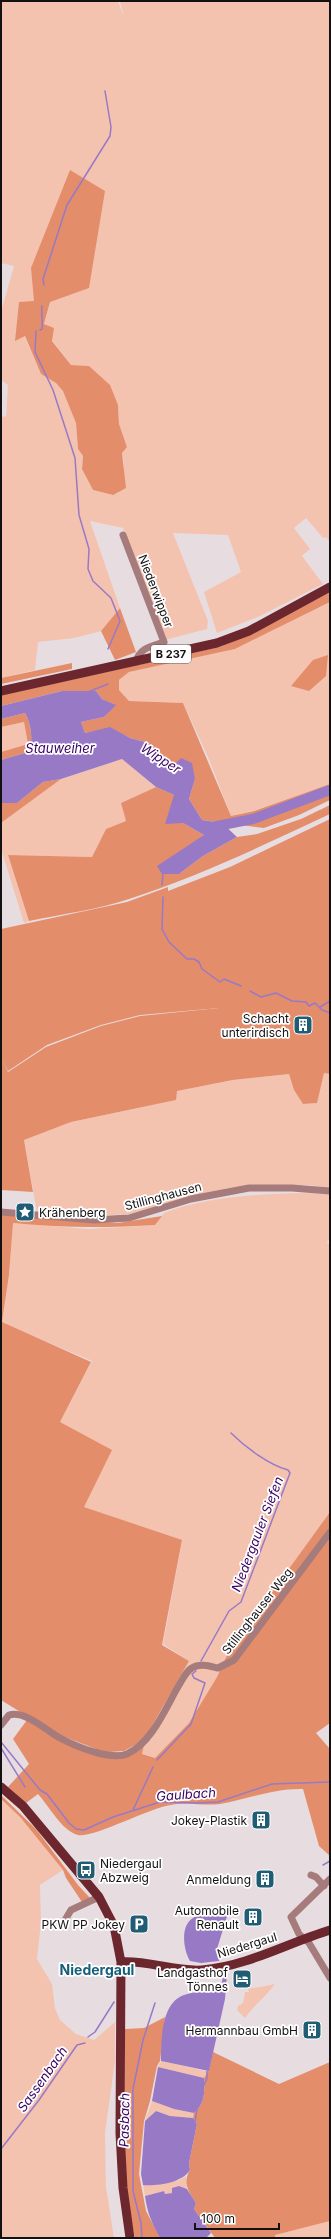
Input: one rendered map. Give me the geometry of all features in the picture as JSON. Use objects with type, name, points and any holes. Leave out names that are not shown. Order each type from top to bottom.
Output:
[{"type":"main road","name":"B 237","points":[[1,691],[136,662],[233,638],[330,587]]},
{"type":"main road","points":[[1,1787],[23,1806],[99,1897],[114,1926],[121,1962],[120,2133],[123,2188],[130,2238]]},
{"type":"main road","name":"Niedergaul","points":[[121,1962],[130,1961],[181,1969],[215,1968],[247,1961],[304,1938],[330,1930]]},
{"type":"street","name":"Niederwipper","points":[[123,535],[164,642],[142,650],[137,655],[136,662]]},
{"type":"street","name":"Stillinghausen","points":[[1,1212],[94,1220],[129,1218],[191,1199],[249,1188],[292,1188],[330,1191]]},
{"type":"street","name":"Stillinghauser Weg","points":[[1,1725],[9,1715],[15,1714],[26,1718],[61,1739],[102,1754],[118,1756],[127,1754],[145,1740],[189,1670],[203,1664],[218,1668],[234,1660],[330,1532]]},
{"type":"street","points":[[311,1875],[316,1877],[324,1886]]},
{"type":"street","points":[[330,1880],[291,1917],[299,1934],[304,1938],[330,1978]]},
{"type":"street","points":[[65,1920],[71,1910],[99,1897]]},
{"type":"shaded area","points":[[1,1],[118,1],[124,17],[120,1],[330,1],[330,542],[326,537],[323,538],[306,518],[294,528],[310,549],[302,556],[323,584],[258,617],[217,633],[204,592],[241,572],[228,535],[173,533],[208,621],[207,629],[165,640],[123,528],[90,521],[120,608],[101,631],[74,638],[38,642],[35,670],[1,678],[1,417],[6,416],[8,385],[1,380],[1,312],[14,266],[1,263]],"holes":[[[19,302],[50,302],[44,325],[52,340],[71,365],[89,366],[118,405],[119,424],[127,447],[122,452],[124,464],[113,495],[93,490],[82,468],[83,456],[78,449],[76,422],[64,391],[55,382],[41,374],[24,335]]]},
{"type":"shaded area","points":[[70,170],[105,191],[89,288],[50,302],[44,324],[54,328],[52,341],[71,365],[89,366],[110,385],[118,405],[119,424],[127,447],[122,453],[126,488],[113,495],[93,490],[82,469],[83,456],[78,449],[76,423],[63,391],[56,383],[41,374],[25,336],[15,341],[19,302],[34,301],[31,268]]},
{"type":"shaded area","points":[[330,590],[330,602],[235,649],[129,672],[119,680],[119,690],[129,701],[183,703],[231,816],[254,811],[330,784],[330,800],[299,815],[264,828],[202,820],[189,799],[195,779],[157,757],[149,743],[130,738],[110,728],[85,733],[81,722],[104,717],[115,705],[102,699],[96,691],[62,691],[1,706],[1,695],[220,647],[254,633]]},
{"type":"shaded area","points":[[330,602],[330,784],[256,810],[231,816],[208,757],[183,703],[129,701],[119,690],[119,680],[129,672],[235,649]]},
{"type":"shaded area","points":[[120,608],[136,652],[115,660],[101,631]]},
{"type":"shaded area","points":[[328,655],[326,676],[309,691],[291,686],[313,660]]},
{"type":"shaded area","points":[[72,663],[72,669],[1,684],[1,678]]},
{"type":"shaded area","points":[[25,713],[29,722],[31,733],[31,744],[28,752],[1,760],[1,752],[28,744],[24,722],[1,727],[1,719]]},
{"type":"shaded area","points":[[24,722],[28,744],[1,752],[1,727]]},
{"type":"shaded area","points":[[122,759],[156,787],[121,803],[126,821],[106,829],[92,857],[8,855],[29,921],[24,923],[1,849],[1,823],[61,779]]},
{"type":"shaded area","points":[[61,779],[1,823],[1,803],[17,803],[43,782]]},
{"type":"shaded area","points":[[156,787],[174,795],[183,823],[204,835],[179,874],[203,856],[237,837],[257,834],[301,819],[330,805],[330,814],[231,860],[155,890],[105,906],[29,921],[8,855],[92,857],[106,829],[126,821],[121,803]]},
{"type":"shaded area","points":[[330,819],[330,1074],[324,1073],[317,1103],[303,1104],[294,1090],[289,1074],[233,1080],[177,1091],[176,1100],[71,1122],[24,1140],[33,1192],[1,1190],[1,929],[127,902],[168,887],[168,891],[230,867]],"holes":[[[219,1008],[140,1016],[101,1026],[46,1047],[8,1072],[2,1059],[8,1071],[47,1045],[101,1025],[140,1015]]]},
{"type":"shaded area","points":[[324,1073],[330,1074],[330,1188],[309,1185],[265,1185],[168,1203],[130,1214],[95,1216],[37,1212],[24,1140],[71,1122],[176,1100],[176,1091],[234,1080],[289,1074],[294,1090],[303,1104],[316,1103]]},
{"type":"shaded area","points":[[308,1193],[330,1194],[330,1237],[327,1243],[330,1245],[330,1512],[228,1653],[217,1677],[189,1723],[155,1758],[142,1754],[145,1741],[189,1661],[163,1644],[182,1541],[84,1507],[60,1422],[92,1361],[2,1323],[9,1275],[13,1223],[88,1229],[155,1225],[164,1213],[181,1207],[216,1199],[253,1195]]},
{"type":"shaded area","points":[[1,1215],[118,1223],[162,1216],[155,1225],[137,1226],[66,1227],[13,1223],[9,1275],[2,1322],[91,1362],[60,1422],[112,1450],[84,1507],[182,1540],[162,1645],[189,1661],[144,1740],[124,1751],[109,1752],[122,1753],[145,1741],[142,1754],[155,1758],[189,1723],[217,1677],[228,1653],[330,1512],[330,1723],[316,1733],[330,1749],[330,1856],[319,1846],[303,1789],[282,1790],[220,1804],[183,1804],[161,1807],[109,1828],[86,1835],[78,1835],[72,1833],[56,1818],[38,1794],[26,1803],[8,1787],[29,1764],[13,1739],[27,1720],[67,1742],[99,1750],[54,1733],[1,1700]]},
{"type":"shaded area","points":[[1,1795],[36,1829],[78,1885],[91,1899],[82,1902],[66,1878],[63,1870],[20,1817],[1,1799]]},
{"type":"shaded area","points":[[1,1799],[20,1817],[63,1870],[40,1885],[41,1923],[37,1959],[52,1984],[55,2008],[60,2020],[76,2034],[94,2040],[115,2022],[115,2061],[105,2133],[106,2187],[114,2238],[1,2238]]},
{"type":"shaded area","points":[[275,1984],[245,2018],[237,2010],[238,2006],[243,2003],[245,1992],[249,1992],[248,1989]]},
{"type":"shaded area","points":[[165,2017],[160,2061],[157,2066],[150,2101],[144,2121],[139,2174],[146,2211],[160,2238],[135,2238],[124,2186],[125,2029],[144,2028]]},
{"type":"shaded area","points":[[213,2052],[279,2084],[330,2062],[330,2221],[275,2235],[275,2238],[215,2238],[194,2209],[196,2203],[187,2187],[187,2179],[190,2170],[189,2163],[197,2124],[193,2118],[194,2113],[202,2101],[204,2092],[204,2078],[209,2070]]},
{"type":"shaded area","points":[[161,2061],[209,2071],[204,2078],[158,2067]]},
{"type":"shaded area","points":[[152,2101],[174,2109],[194,2113],[193,2118],[170,2116],[156,2111],[145,2121]]},
{"type":"shaded area","points":[[186,2176],[187,2189],[179,2186],[173,2193],[165,2194],[164,2191],[145,2196],[143,2185],[179,2180]]},
{"type":"shaded area","points":[[330,2221],[330,2238],[275,2238],[274,2235]]},
{"type":"water","name":"Stauweiher","points":[[62,691],[96,691],[102,699],[116,705],[104,717],[81,722],[85,733],[110,727],[130,738],[149,743],[157,757],[173,766],[181,758],[192,763],[195,779],[189,799],[202,820],[222,823],[237,837],[203,856],[179,874],[162,874],[157,866],[204,835],[183,823],[165,824],[174,795],[156,787],[122,759],[61,779],[43,782],[17,803],[1,803],[1,760],[28,752],[31,744],[31,738],[30,727],[25,713],[1,719],[1,706]]},
{"type":"water","points":[[228,1913],[217,1949],[220,1956],[219,1961],[201,1963],[190,1961],[184,1943],[187,1924],[191,1919],[197,1916]]},
{"type":"water","points":[[227,1974],[225,1999],[209,2071],[161,2061],[161,2043],[164,2023],[171,2006],[176,1999],[184,1995],[197,1992],[221,1989],[223,1975]]},
{"type":"water","points":[[158,2067],[204,2078],[204,2092],[202,2101],[194,2113],[174,2109],[152,2101]]},
{"type":"water","points":[[156,2111],[170,2116],[193,2118],[197,2124],[189,2163],[190,2170],[176,2181],[156,2185],[143,2185],[141,2174],[145,2121]]},
{"type":"water","points":[[179,2186],[187,2189],[196,2203],[194,2209],[211,2233],[206,2238],[160,2238],[157,2233],[152,2223],[145,2196],[164,2191],[165,2194],[172,2193],[172,2188]]},
{"type":"waterway","points":[[44,285],[43,279],[67,205],[110,136],[111,127],[105,91]]},
{"type":"waterway","points":[[40,330],[42,329],[42,306]]},
{"type":"waterway","points":[[36,331],[35,352],[53,390],[75,458],[79,515],[89,549],[88,569],[93,581],[111,598],[120,621],[108,649]]},
{"type":"waterway","points":[[88,692],[108,684]]},
{"type":"waterway","name":"Wipper","points":[[212,827],[253,819],[330,790]]},
{"type":"waterway","points":[[162,885],[163,873]]},
{"type":"waterway","points":[[163,897],[162,929],[169,942],[187,959],[194,959],[199,962],[202,969],[220,982],[224,979],[241,986]]},
{"type":"waterway","points":[[250,991],[261,997],[276,993],[292,1001],[306,1002],[309,1006],[315,1003],[322,1010],[330,1013]]},
{"type":"waterway","points":[[320,1007],[330,1001]]},
{"type":"waterway","name":"Niedergauler Siefen","points":[[201,1661],[229,1611],[241,1602],[290,1473],[288,1470],[281,1468],[258,1455],[231,1433]]},
{"type":"waterway","points":[[157,1760],[191,1724],[205,1683],[194,1678],[192,1674],[196,1671]]},
{"type":"waterway","name":"Gaulbach","points":[[1,1742],[40,1790],[47,1794],[69,1823],[76,1829],[84,1830],[113,1817],[160,1802],[218,1802],[272,1784],[330,1782]]},
{"type":"waterway","name":"Pasbach","points":[[1,1748],[25,1787]]},
{"type":"waterway","name":"Niedergauler Siefen","points":[[133,1810],[153,1767]]},
{"type":"waterway","points":[[323,1865],[330,1861]]},
{"type":"waterway","name":"Sassenbach","points":[[88,2037],[95,2032],[114,2002]]},
{"type":"waterway","name":"Pasbach","points":[[142,2238],[141,2223],[133,2191],[133,2089],[143,2040],[155,2003]]},
{"type":"waterway","name":"Sassenbach","points":[[1,2149],[39,2100],[77,2045],[85,2043]]},
{"type":"waterway","points":[[204,2085],[207,2078],[207,2071]]},
{"type":"waterway","points":[[195,2121],[197,2109]]},
{"type":"place","name":"Schacht unterirdisch","points":[[303,1025]]},
{"type":"place","name":"Krähenberg","points":[[25,1212]]},
{"type":"place","name":"Jokey-Plastik","points":[[261,1820]]},
{"type":"place","name":"Niedergaul Abzweig","points":[[86,1870]]},
{"type":"place","name":"Anmeldung","points":[[265,1879]]},
{"type":"place","name":"Automobile Renault","points":[[253,1917]]},
{"type":"place","name":"PKW PP Jokey","points":[[139,1924]]},
{"type":"place","name":"Landgasthof Tönnes","points":[[242,1979]]},
{"type":"place","name":"Hermannbau GmbH","points":[[312,2030]]},
{"type":"district","name":"Niedergaul","points":[[97,1969]]}]
